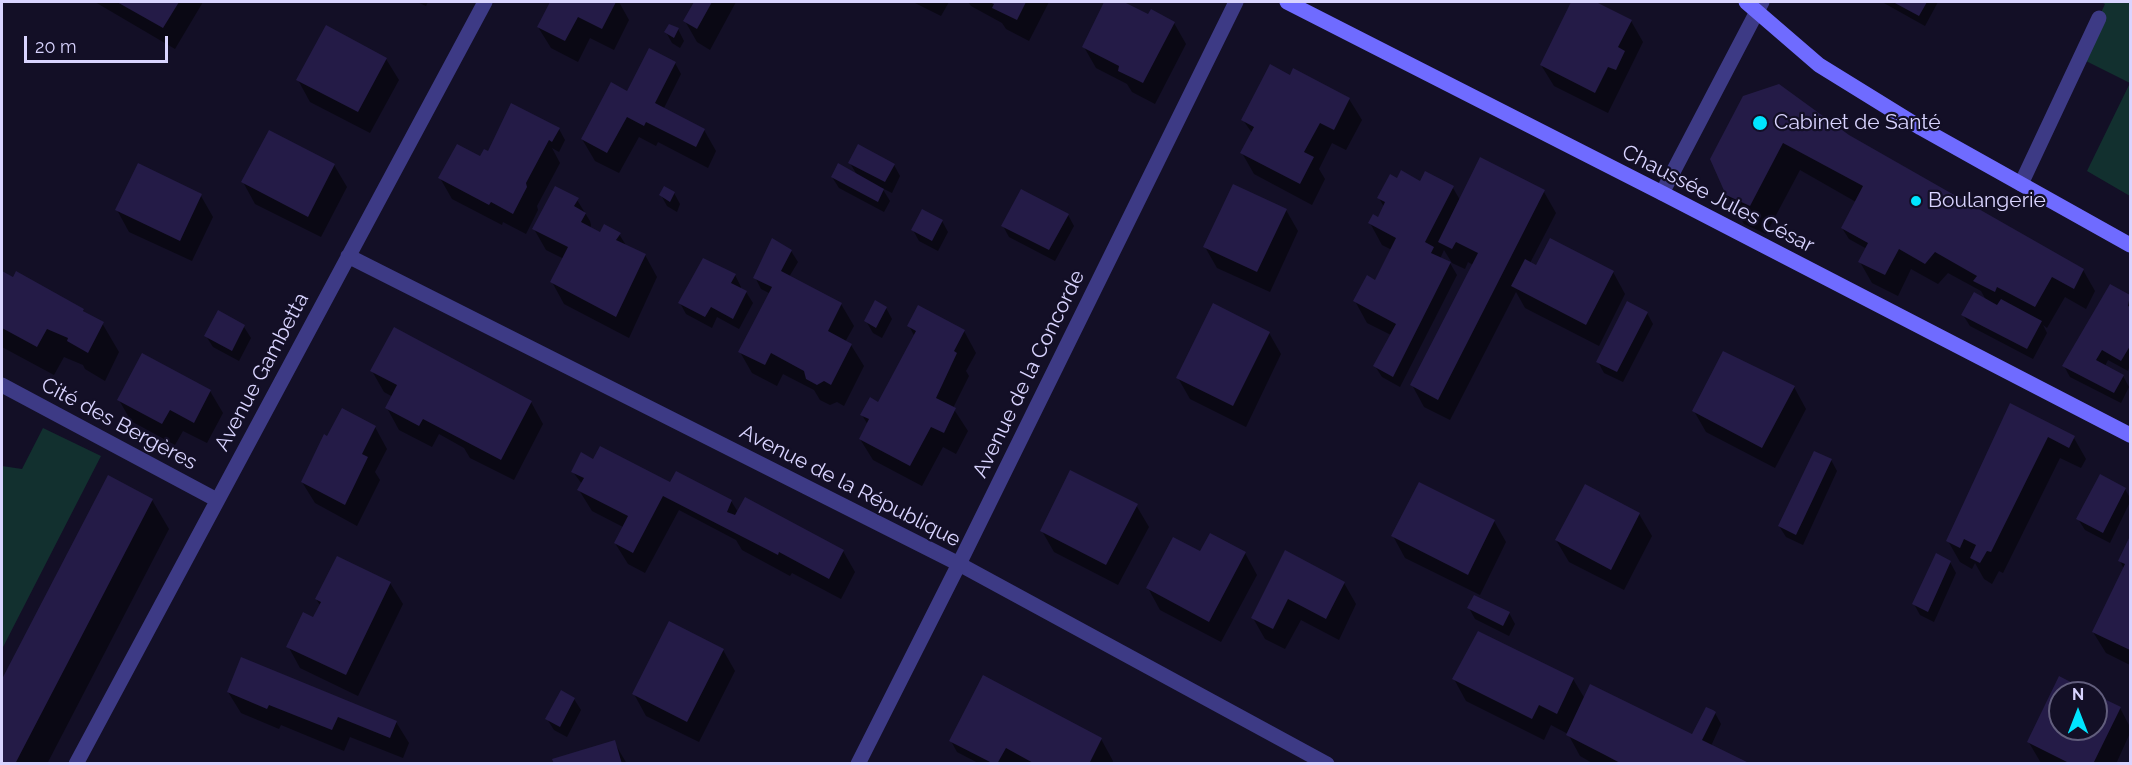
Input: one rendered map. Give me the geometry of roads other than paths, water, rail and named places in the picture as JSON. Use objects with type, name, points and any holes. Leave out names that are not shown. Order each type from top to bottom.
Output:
[{"type":"street","name":"Avenue Gambetta","points":[[76,764],[485,2]]},
{"type":"street","name":"Avenue de la Concorde","points":[[858,764],[1236,2]]},
{"type":"street","name":"Chaussée Jules César","points":[[1287,2],[2130,435]]},
{"type":"street","points":[[1662,193],[1754,5],[1819,65],[1921,128],[2130,245]]},
{"type":"street","points":[[2021,184],[2098,18]]},
{"type":"street","name":"Avenue de la République","points":[[348,256],[959,564],[1327,764]]},
{"type":"street","name":"Cité des Bergères","points":[[2,385],[217,500]]},
{"type":"place","name":"Cabinet de Santé","points":[[1760,123]]},
{"type":"place","name":"Boulangerie","points":[[1916,201]]}]
